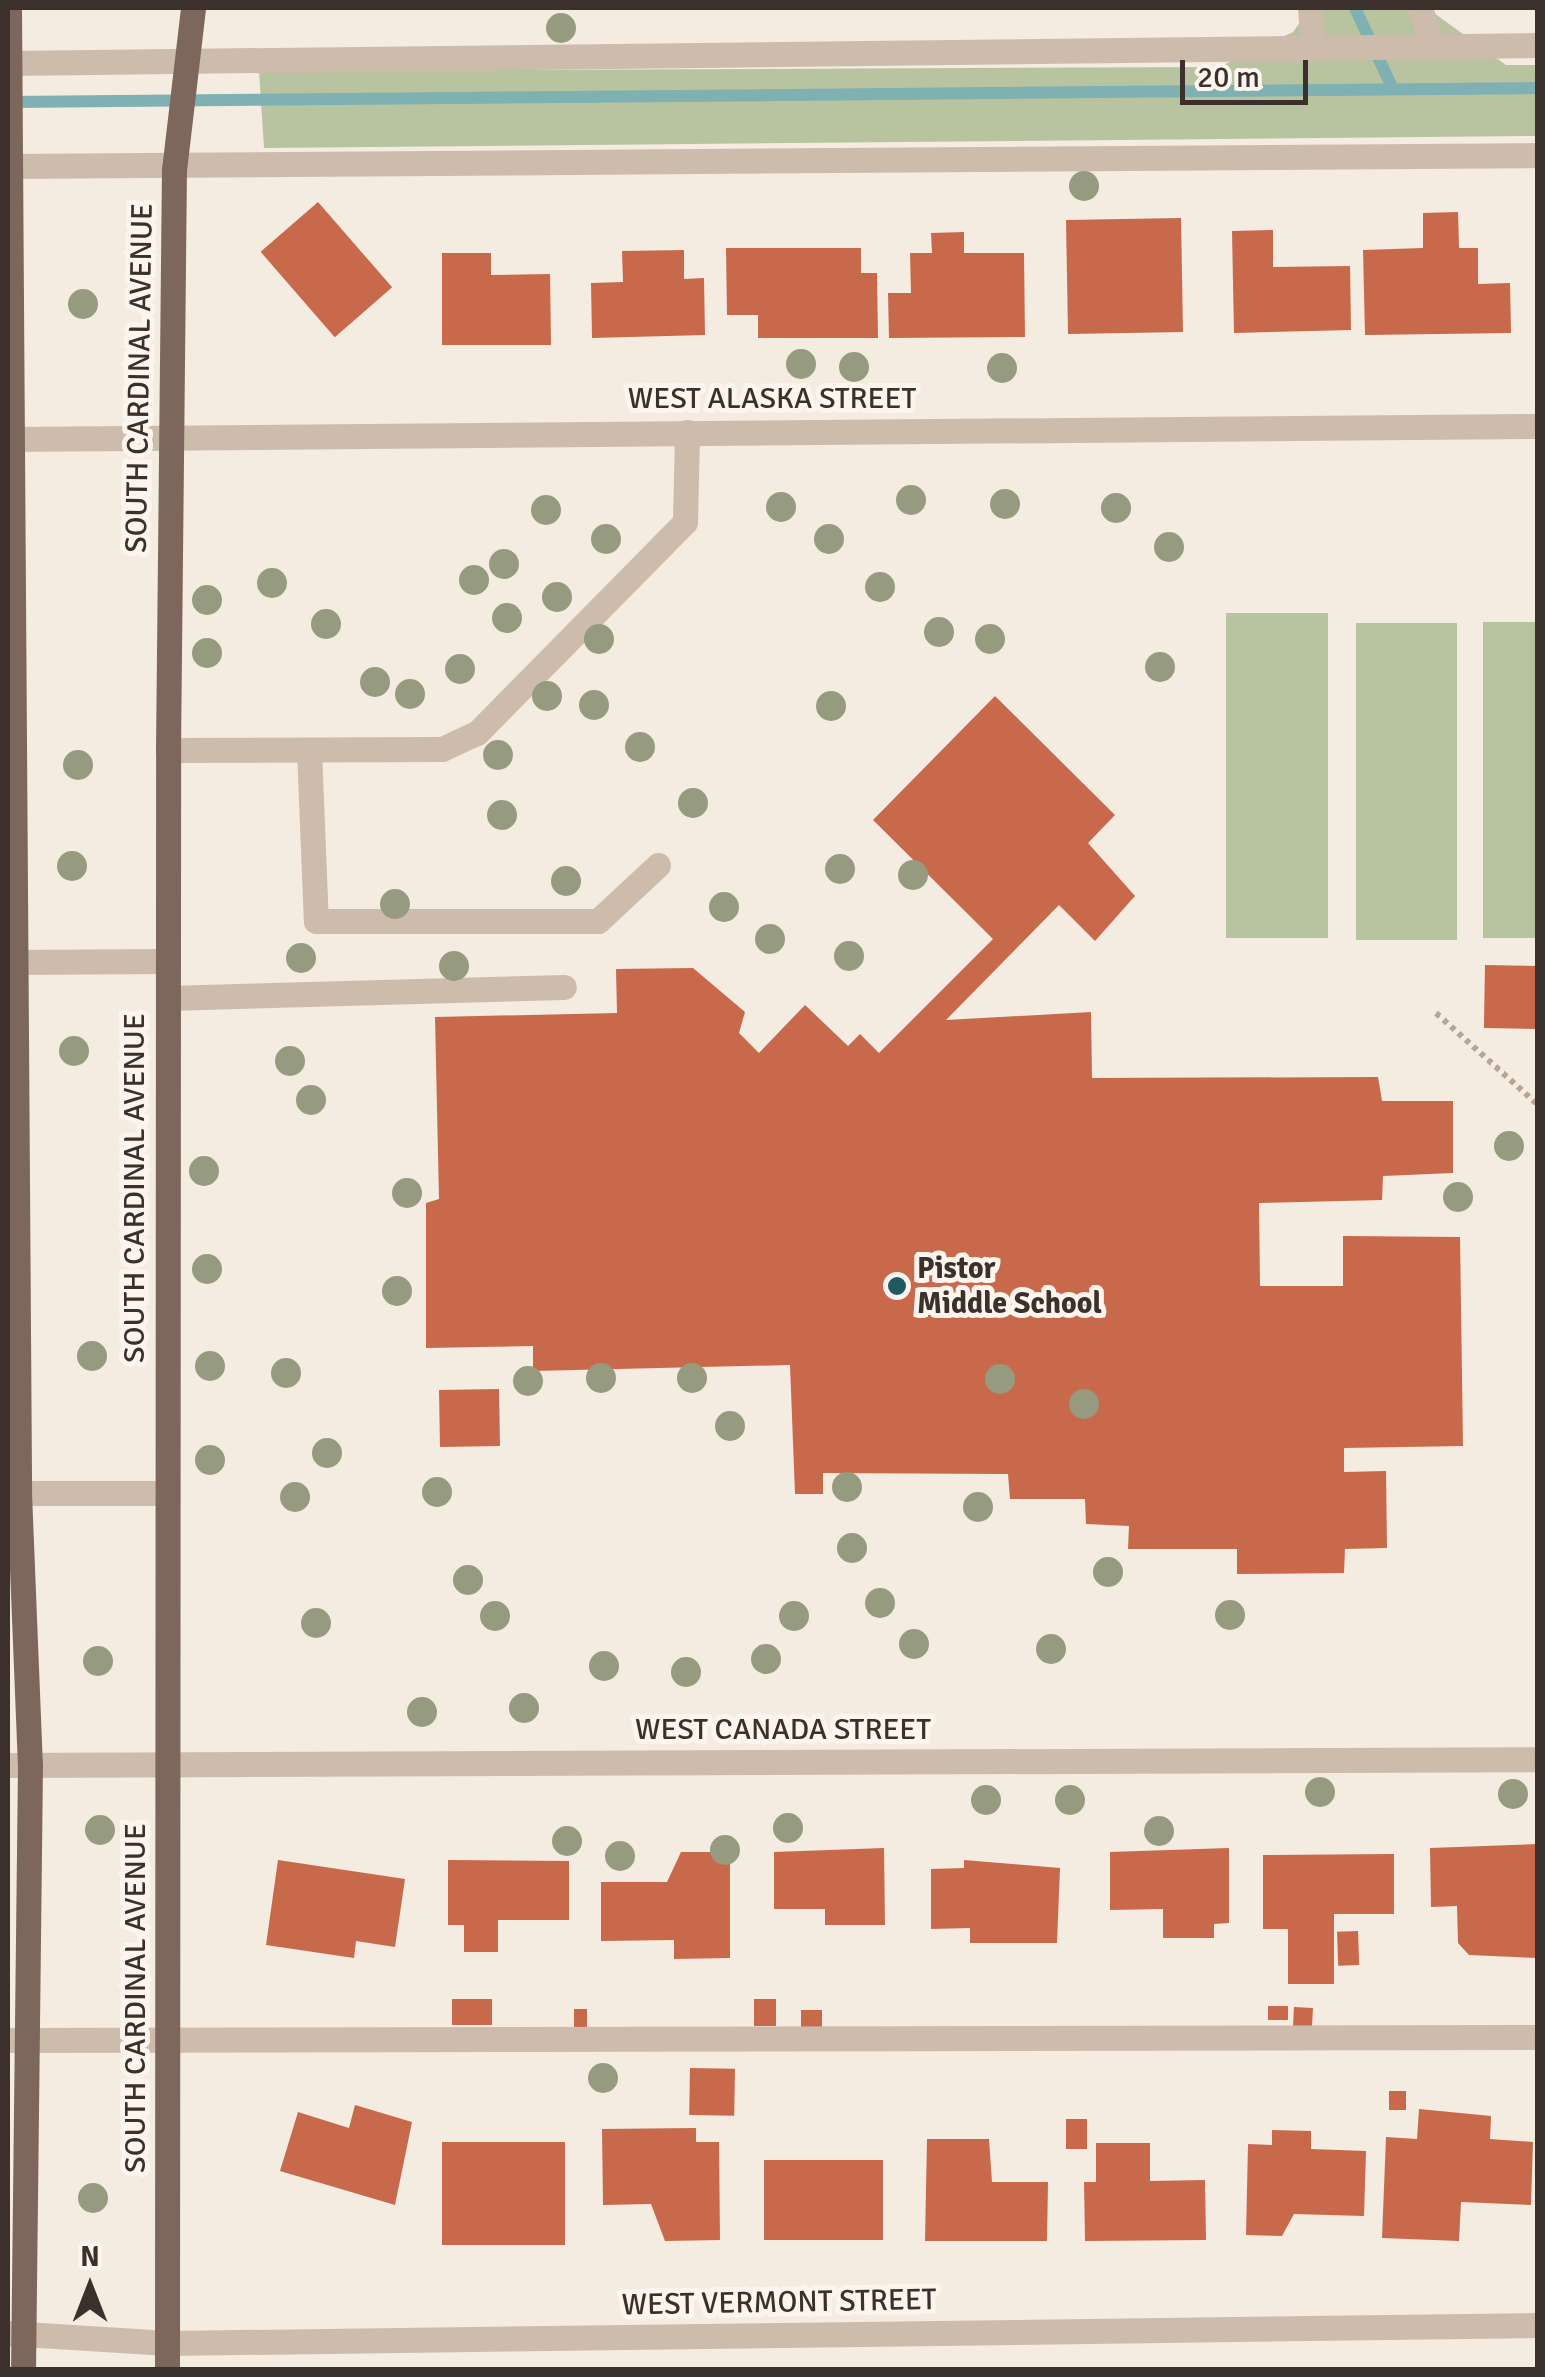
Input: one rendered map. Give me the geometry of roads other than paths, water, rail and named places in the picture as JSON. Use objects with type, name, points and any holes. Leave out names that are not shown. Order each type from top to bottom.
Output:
[{"type":"main road","points":[[9,8],[12,1237],[19,1765],[15,2333],[23,2370]]},
{"type":"main road","name":"SOUTH CARDINAL AVENUE","points":[[167,2370],[168,750],[174,170],[193,8]]},
{"type":"street","points":[[1310,8],[1313,48]]},
{"type":"street","points":[[1420,8],[1433,46]]},
{"type":"street","points":[[9,64],[185,67],[1538,45]]},
{"type":"street","points":[[9,166],[174,170],[1538,155]]},
{"type":"street","name":"WEST ALASKA STREET","points":[[8,439],[1538,426]]},
{"type":"street","points":[[168,750],[442,749],[476,733],[685,522],[687,432]]},
{"type":"street","points":[[308,750],[316,921],[598,921],[658,865]]},
{"type":"street","points":[[12,962],[168,961]]},
{"type":"street","points":[[168,998],[564,988]]},
{"type":"street","points":[[14,1493],[166,1493]]},
{"type":"street","name":"WEST CANADA STREET","points":[[19,1765],[1538,1758]]},
{"type":"street","points":[[16,2040],[1538,2037]]},
{"type":"street","name":"WEST VERMONT STREET","points":[[15,2333],[168,2343],[1538,2325]]},
{"type":"waterway","points":[[1355,8],[1393,89]]},
{"type":"waterway","points":[[8,102],[1538,88]]},
{"type":"place","name":"Pistor Middle School","points":[[897,1286]]}]
